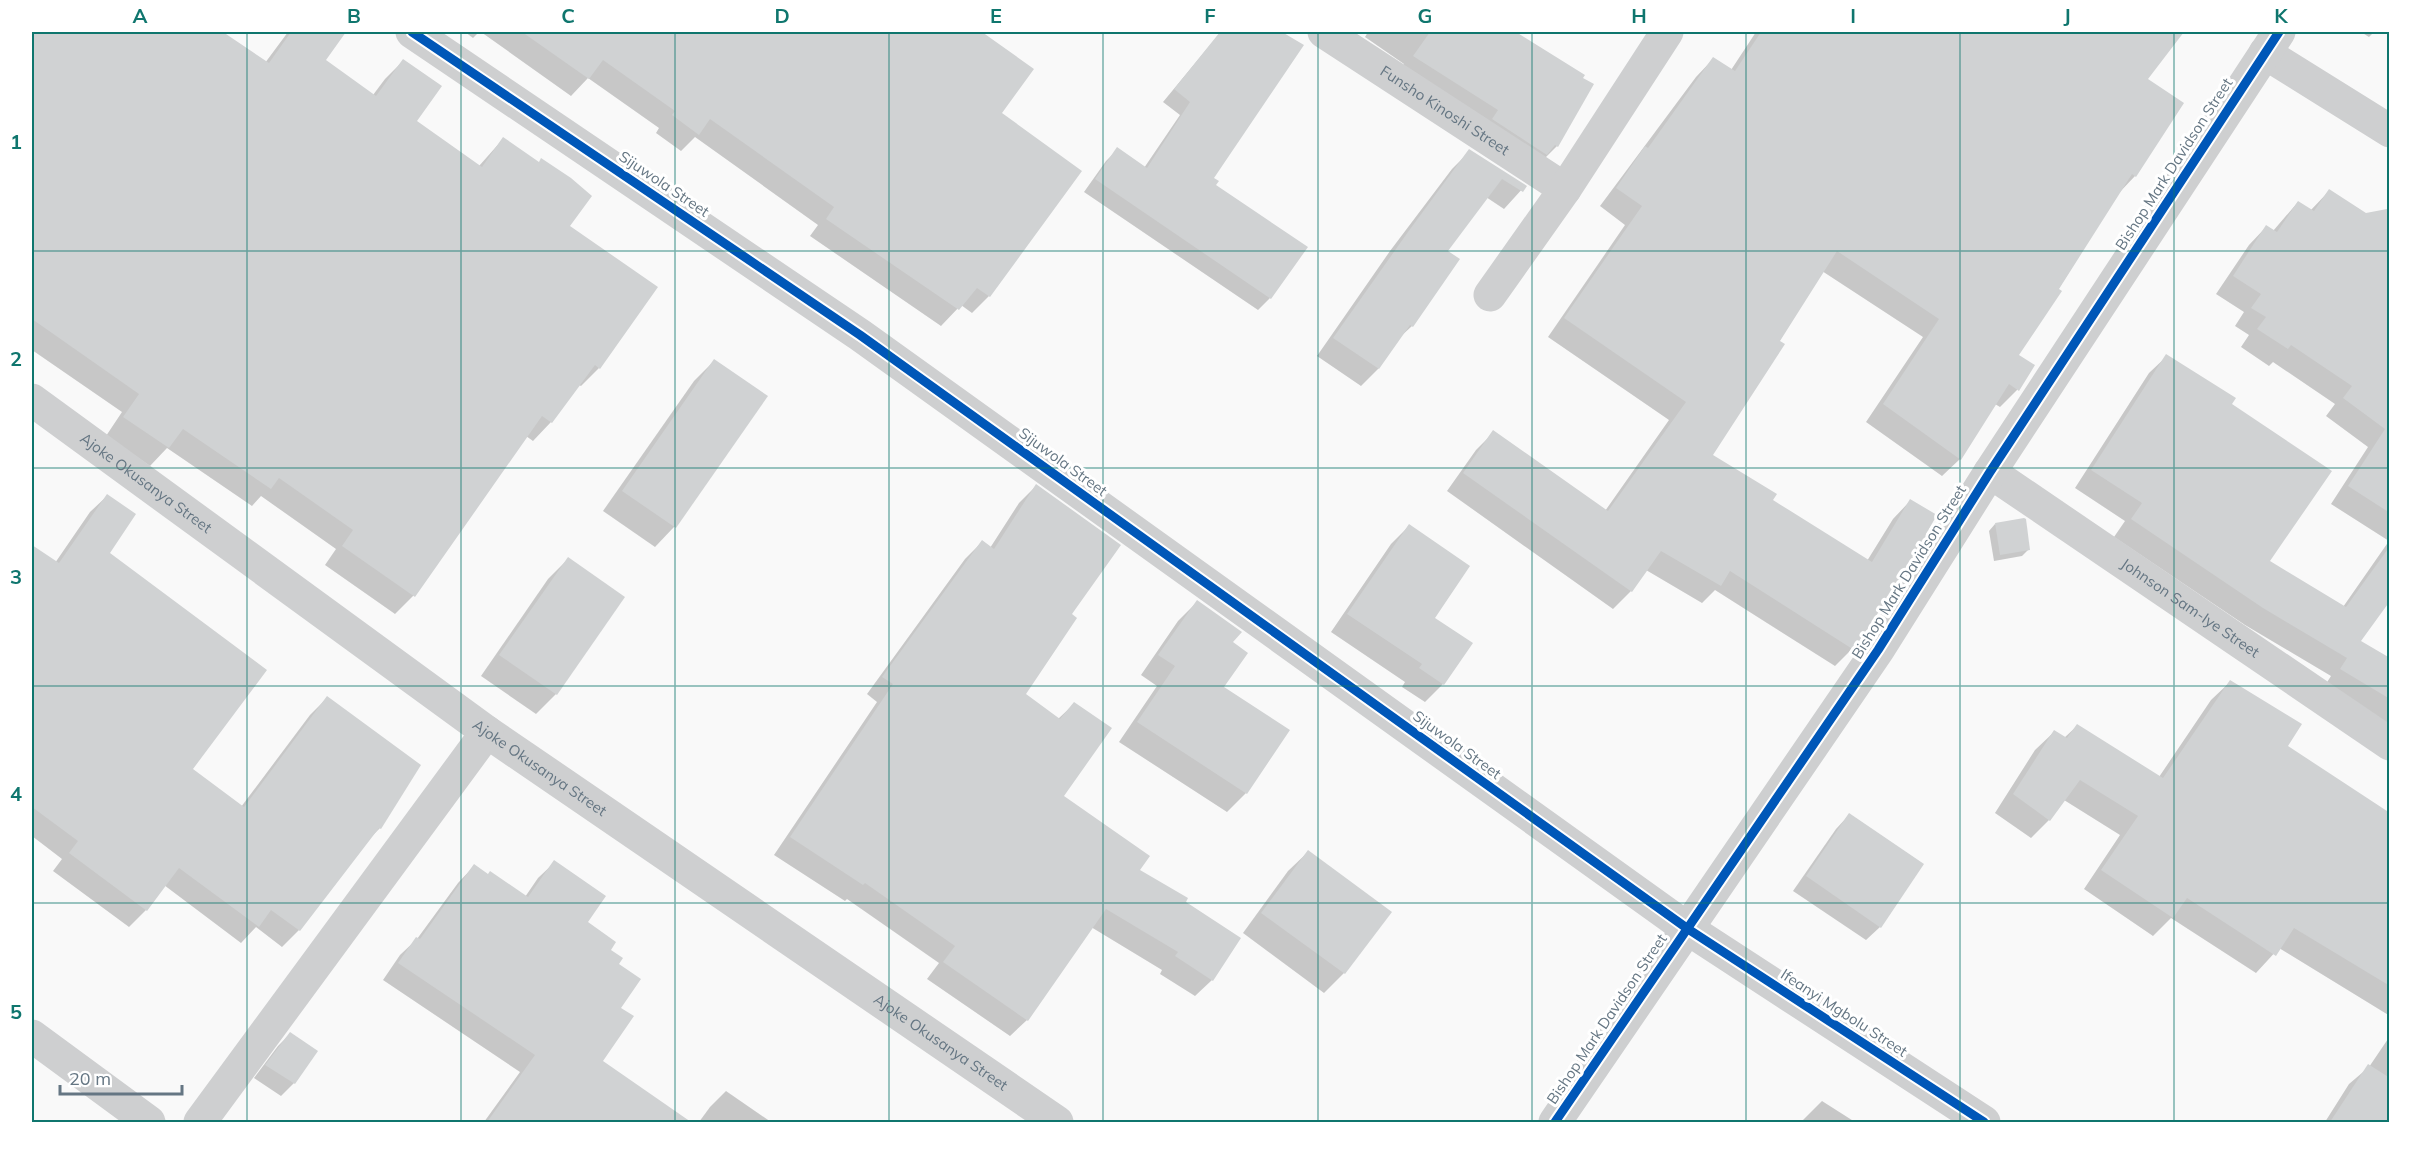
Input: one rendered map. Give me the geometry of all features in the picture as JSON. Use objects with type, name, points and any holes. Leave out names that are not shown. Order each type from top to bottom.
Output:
[{"type":"street","name":"Sijuwola Street","points":[[412,32],[860,335],[1688,929]]},
{"type":"street","name":"Funsho Kinoshi Street","points":[[1324,32],[1564,189]]},
{"type":"street","points":[[1490,295],[1564,189],[1667,32]]},
{"type":"street","name":"Bishop Mark Davidson Street","points":[[1555,1122],[1878,650],[1990,472],[2272,42]]},
{"type":"street","points":[[2272,42],[2390,130]]},
{"type":"street","name":"Ajoke Okusanya Street","points":[[32,400],[487,732],[1056,1122]]},
{"type":"street","name":"Johnson Sam-Iye Street","points":[[1990,472],[2390,744]]},
{"type":"street","points":[[200,1122],[487,732]]},
{"type":"street","name":"Ifeanyi Mgbolu Street","points":[[1688,929],[1984,1122]]},
{"type":"street","points":[[32,1036],[149,1122]]},
{"type":"building","points":[[32,32],[223,32],[269,63],[291,32],[346,32],[326,60],[376,96],[403,59],[442,86],[417,121],[482,167],[503,137],[539,162],[541,158],[571,178],[592,196],[570,226],[658,287],[600,369],[595,365],[552,423],[542,416],[415,597],[342,546],[353,530],[279,478],[271,489],[183,429],[169,448],[123,417],[139,394],[32,319]]},
{"type":"building","points":[[522,32],[982,32],[1034,69],[1002,113],[1082,171],[990,297],[977,288],[959,310],[826,219],[834,207],[710,119],[699,135],[672,115],[675,111],[603,60],[589,79]]},
{"type":"building","points":[[1220,32],[1282,32],[1304,45],[1214,178],[1219,181],[1216,185],[1308,247],[1271,299],[1095,179],[1117,147],[1147,168],[1190,102],[1174,89]]},
{"type":"building","points":[[1430,32],[1516,32],[1585,75],[1583,78],[1594,84],[1558,147],[1555,145],[1547,155],[1492,119],[1498,110],[1413,56]]},
{"type":"building","points":[[1761,32],[2184,32],[2148,79],[2184,103],[2136,177],[2132,174],[2059,289],[2062,291],[2019,355],[2035,365],[2019,391],[2009,384],[1961,460],[1883,404],[1939,319],[1837,251],[1780,341],[1785,344],[1713,455],[1777,494],[1773,500],[1872,562],[1910,499],[1937,515],[1926,534],[1929,534],[1854,650],[1730,571],[1721,586],[1661,551],[1632,592],[1463,473],[1493,430],[1608,511],[1686,402],[1564,318],[1642,206],[1616,188],[1645,146],[1648,148],[1713,57],[1735,71]]},
{"type":"building","points":[[1469,149],[1527,186],[1523,192],[1502,179],[1448,251],[1460,259],[1413,327],[1410,325],[1379,369],[1333,338]]},
{"type":"building","points":[[2329,189],[2366,213],[2387,209],[2390,226],[2390,513],[2348,486],[2385,429],[2343,398],[2352,386],[2291,345],[2288,349],[2257,329],[2266,317],[2251,308],[2261,294],[2233,276],[2266,225],[2277,232],[2298,201],[2314,211]]},
{"type":"building","points":[[2166,354],[2236,398],[2232,404],[2332,471],[2270,561],[2346,607],[2390,546],[2390,601],[2361,641],[2390,658],[2390,699],[2340,669],[2347,658],[2263,608],[2131,519],[2142,503],[2091,470]]},
{"type":"building","points":[[714,359],[768,396],[676,528],[622,491]]},
{"type":"building","points":[[1036,484],[1121,545],[1072,614],[1077,618],[1026,694],[1060,719],[1074,702],[1112,728],[1064,796],[1150,856],[1140,870],[1188,898],[1186,902],[1241,938],[1213,981],[1175,956],[1178,952],[1106,909],[1028,1021],[943,962],[955,946],[865,883],[863,885],[790,837],[893,684],[882,677],[982,540],[994,549]]},
{"type":"building","points":[[107,494],[136,514],[110,553],[267,670],[193,769],[244,807],[327,696],[421,765],[381,829],[379,828],[300,931],[271,910],[259,927],[179,868],[147,911],[69,853],[78,841],[32,807],[32,545],[59,563]]},
{"type":"building","points":[[2024,518],[2030,550],[2000,555],[1995,523]]},
{"type":"building","points":[[1409,524],[1470,566],[1435,618],[1473,643],[1444,685],[1419,668],[1422,664],[1347,614]]},
{"type":"building","points":[[568,557],[625,597],[557,695],[499,655]]},
{"type":"building","points":[[1197,600],[1242,632],[1233,642],[1248,653],[1224,687],[1290,730],[1247,794],[1137,722],[1175,666],[1158,655]]},
{"type":"building","points":[[2230,680],[2302,724],[2288,746],[2390,813],[2390,986],[2294,928],[2276,956],[2187,898],[2173,918],[2101,870],[2138,816],[2080,780],[2050,821],[2013,794],[2054,730],[2067,738],[2077,724],[2163,778]]},
{"type":"building","points":[[1849,813],[1924,864],[1881,928],[1806,876]]},
{"type":"building","points":[[1308,850],[1392,912],[1345,974],[1261,913]]},
{"type":"building","points":[[554,860],[606,896],[588,922],[616,942],[611,950],[623,958],[619,964],[641,979],[621,1008],[634,1016],[603,1061],[691,1122],[487,1122],[535,1055],[398,963],[416,937],[420,939],[474,864],[488,874],[490,871],[528,897]]},
{"type":"building","points":[[290,1032],[318,1051],[295,1084],[265,1065]]},
{"type":"building","points":[[2368,1064],[2390,1078],[2390,1122],[2330,1122]]},
{"type":"cycle path","points":[[412,32],[860,335],[1688,929],[1984,1122]]},
{"type":"cycle path","points":[[1555,1122],[1878,650],[1990,472],[2279,32]]}]
